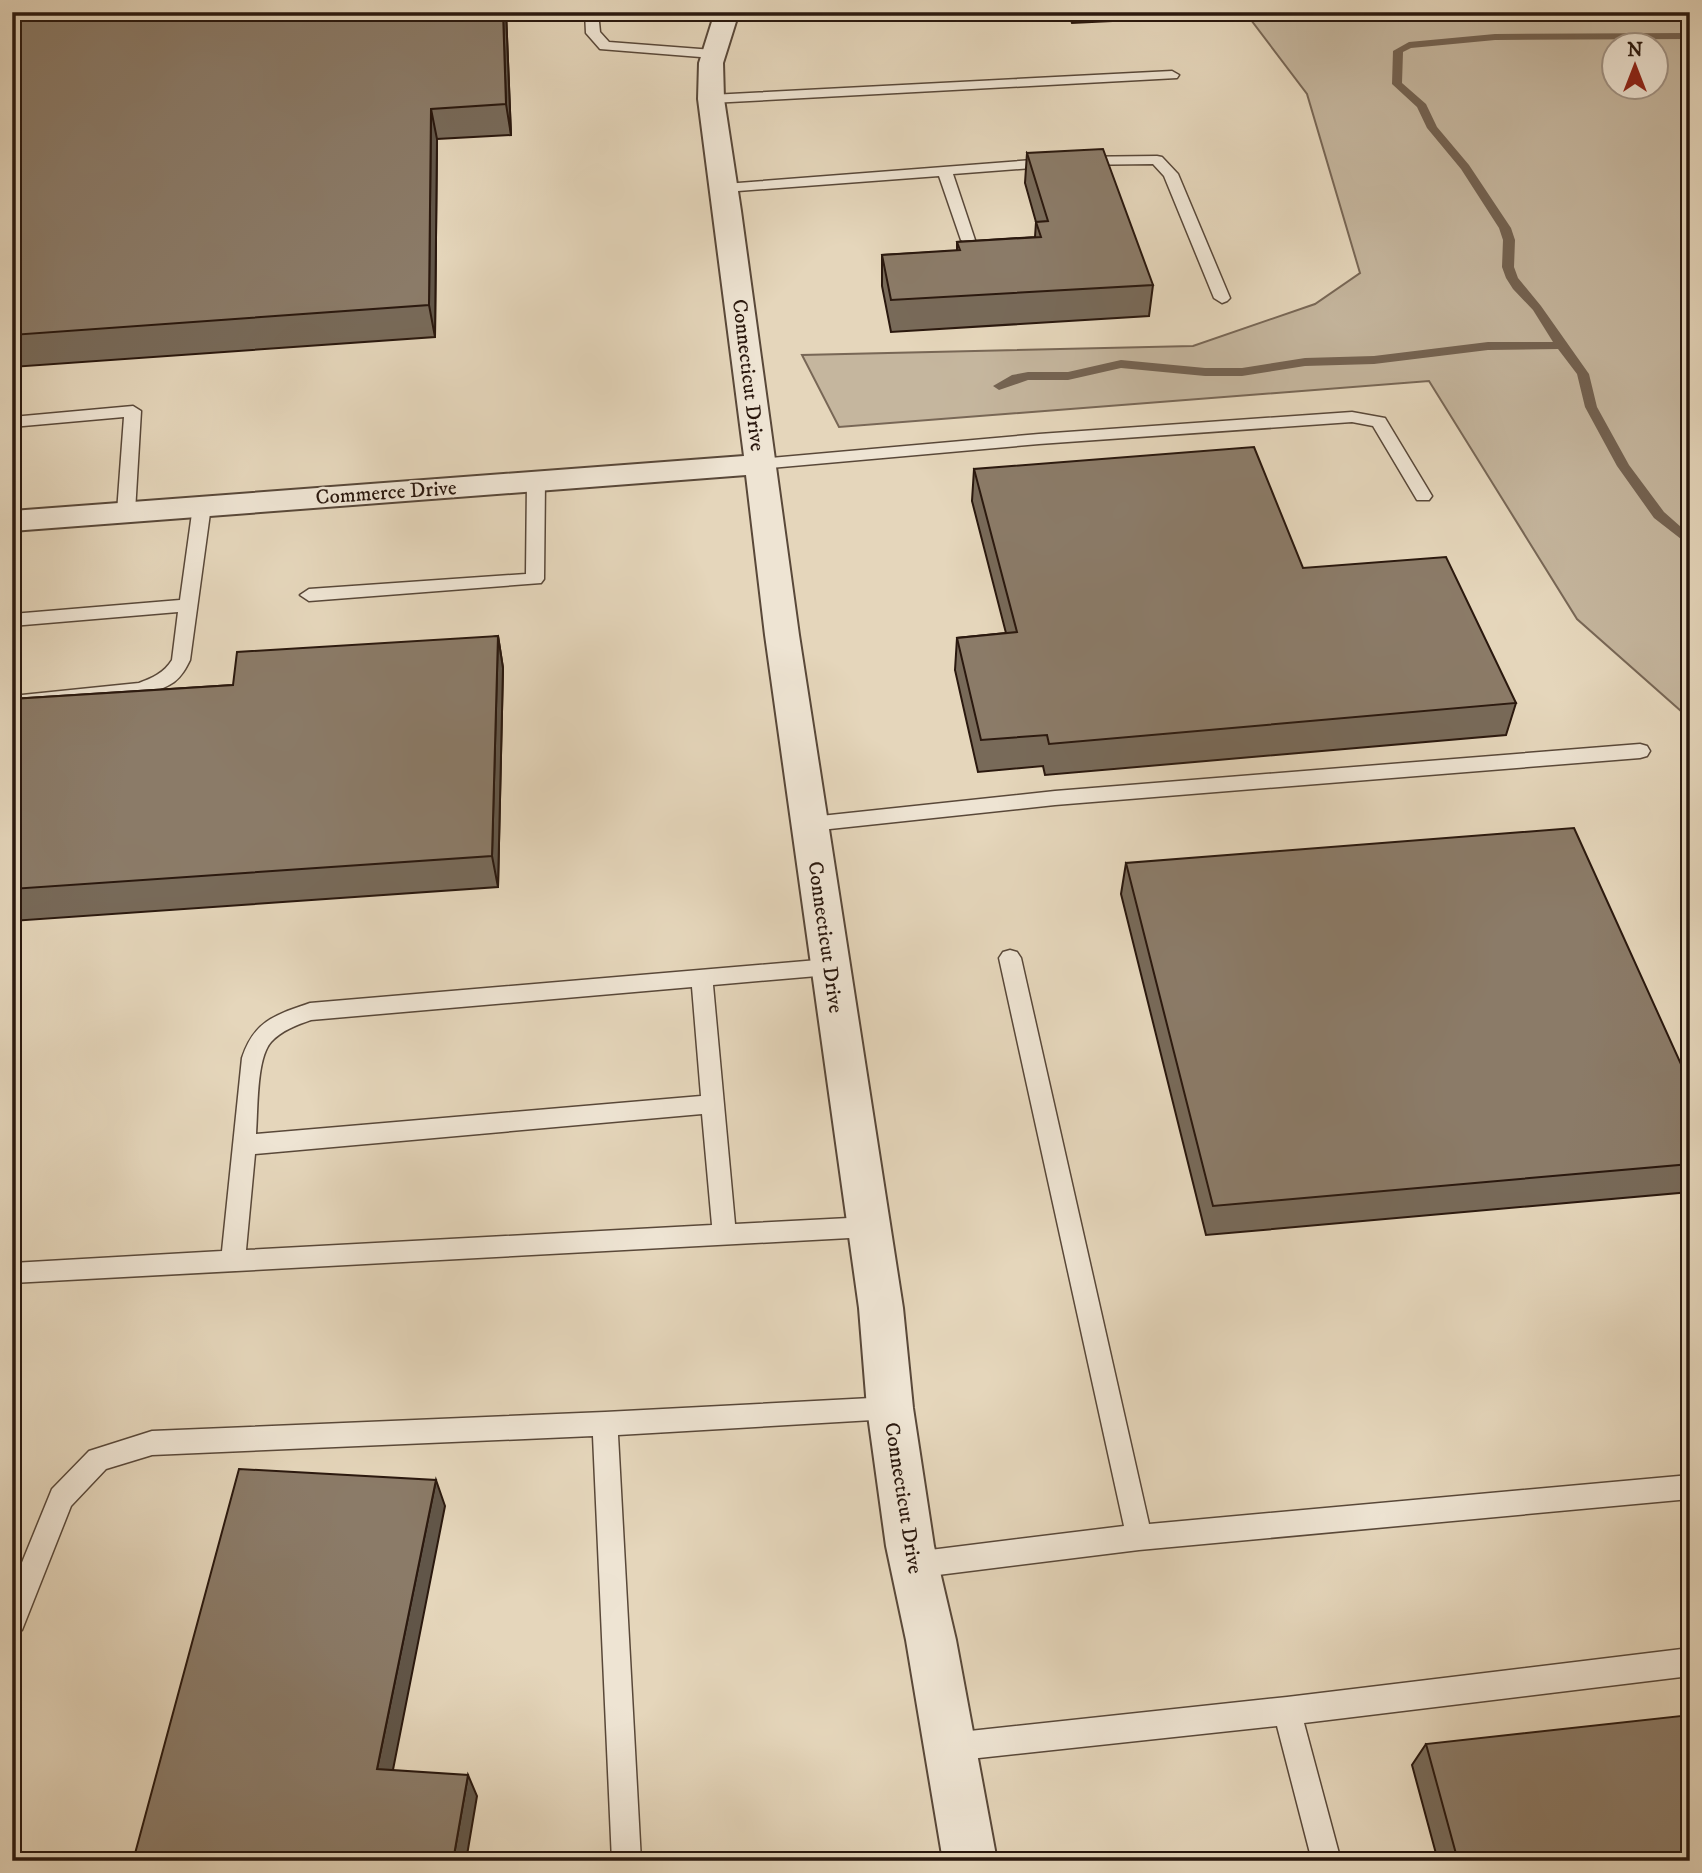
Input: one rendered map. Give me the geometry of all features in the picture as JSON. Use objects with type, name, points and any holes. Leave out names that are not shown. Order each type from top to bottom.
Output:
[{"type":"street","name":"Connecticut Drive","points":[[727,12],[713,54],[711,99],[782,635],[881,1308],[890,1408],[914,1564],[951,1747],[970,1861]]},
{"type":"street","name":"Commerce Drive","points":[[12,521],[760,464]]},
{"type":"lane","points":[[591,12],[593,33],[605,46],[713,54]]},
{"type":"lane","points":[[711,99],[1172,75]]},
{"type":"lane","points":[[724,188],[1071,161],[1157,160],[1171,174],[1222,298]]},
{"type":"lane","points":[[945,171],[968,240]]},
{"type":"lane","points":[[12,422],[133,411],[126,512]]},
{"type":"lane","points":[[760,464],[1039,439],[1352,417],[1379,422],[1423,496]]},
{"type":"lane","points":[[309,595],[535,579],[536,481]]},
{"type":"lane","points":[[12,703],[140,689],[160,682],[177,671],[202,506]]},
{"type":"lane","points":[[12,620],[189,605]]},
{"type":"lane","points":[[811,824],[1069,797],[1640,751]]},
{"type":"lane","points":[[1010,958],[1139,1537]]},
{"type":"lane","points":[[233,1261],[253,1056],[261,1038],[281,1023],[310,1012],[830,967]]},
{"type":"lane","points":[[702,978],[724,1233]]},
{"type":"lane","points":[[244,1144],[712,1104]]},
{"type":"lane","points":[[12,1273],[868,1227]]},
{"type":"lane","points":[[12,1621],[61,1498],[98,1459],[152,1443],[605,1424],[890,1408]]},
{"type":"lane","points":[[605,1424],[627,1861]]},
{"type":"lane","points":[[914,1564],[1139,1537],[1690,1488]]},
{"type":"lane","points":[[951,1747],[1287,1711],[1690,1662]]},
{"type":"lane","points":[[1287,1711],[1327,1861]]},
{"type":"shaded area","points":[[1245,12],[1690,12],[1690,719],[1577,619],[1429,381],[839,427],[802,355],[1193,346],[1315,304],[1360,273],[1307,94]]},
{"type":"building","points":[[12,12],[503,12],[506,104],[431,109],[429,305],[12,335]]},
{"type":"building","points":[[1103,149],[1153,285],[891,300],[882,255],[960,250],[957,242],[1041,237],[1036,222],[1048,221],[1027,153]]},
{"type":"building","points":[[1254,447],[1303,568],[1446,557],[1516,703],[1049,744],[1047,735],[981,740],[957,638],[1017,632],[974,469]]},
{"type":"building","points":[[498,636],[492,856],[12,889],[12,699],[233,685],[237,652]]},
{"type":"building","points":[[1574,828],[1690,1084],[1690,1164],[1213,1206],[1126,863]]},
{"type":"building","points":[[239,1469],[436,1480],[377,1769],[468,1775],[453,1861],[133,1861]]},
{"type":"building","points":[[1690,1715],[1690,1861],[1458,1861],[1426,1744]]},
{"type":"waterway","points":[[1561,345],[1537,308],[1512,278],[1508,267],[1509,240],[1505,228],[1465,167],[1432,128],[1422,106],[1397,84],[1398,51],[1409,45],[1495,37],[1690,36]]},
{"type":"waterway","points":[[999,386],[1012,379],[1028,376],[1068,376],[1121,364],[1205,372],[1242,372],[1305,362],[1374,360],[1488,346],[1561,345]]},
{"type":"waterway","points":[[1561,345],[1583,374],[1591,407],[1623,466],[1659,515],[1690,542]]}]
